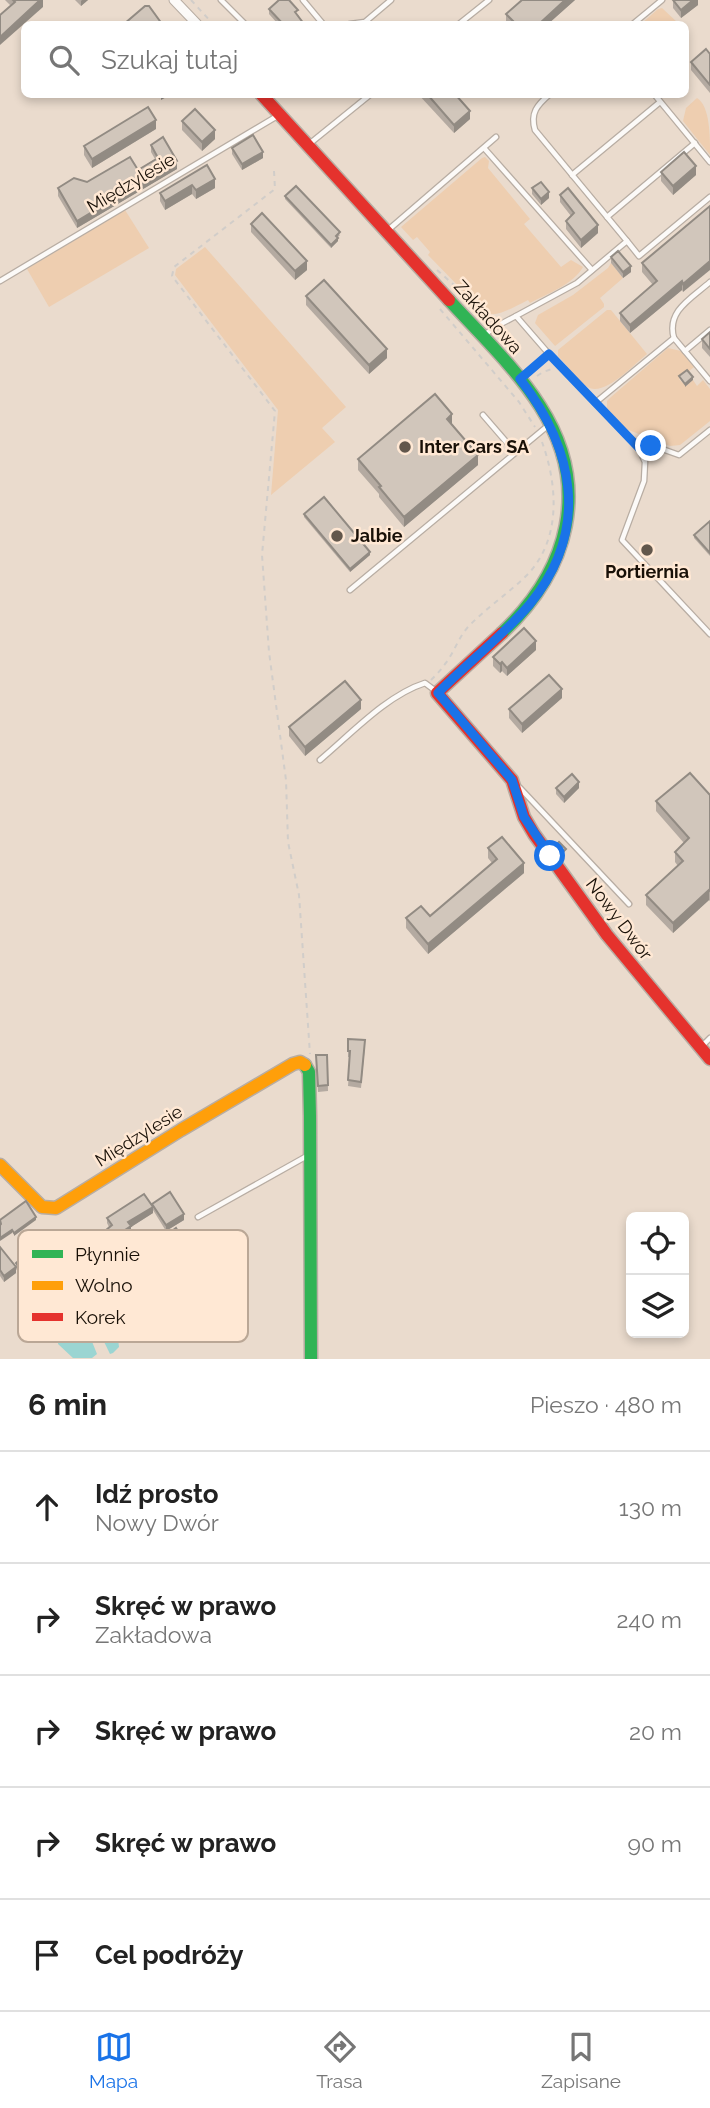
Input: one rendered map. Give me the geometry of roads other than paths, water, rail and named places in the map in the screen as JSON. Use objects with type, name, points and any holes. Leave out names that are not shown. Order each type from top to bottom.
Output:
[{"type":"street","points":[[179,2],[195,21]]},
{"type":"street","name":"Zakładowa","points":[[264,98],[520,379],[550,424],[562,453],[569,487],[567,524],[556,561],[542,587],[524,610],[438,693]]},
{"type":"street","name":"Nowy Dwór","points":[[438,693],[512,780],[524,817],[534,834],[607,935],[707,1049]]},
{"type":"street","name":"Międzylesie","points":[[0,1165],[42,1207],[56,1208],[181,1130],[300,1062],[306,1065],[309,1072],[310,1154]]},
{"type":"street","points":[[310,1154],[311,1359]]},
{"type":"lane","points":[[220,0],[242,21]]},
{"type":"lane","points":[[303,0],[320,21]]},
{"type":"lane","points":[[366,21],[391,0]]},
{"type":"lane","points":[[462,21],[489,0]]},
{"type":"lane","points":[[637,21],[662,0]]},
{"type":"lane","points":[[307,145],[366,98]]},
{"type":"lane","points":[[545,98],[534,111],[534,125],[539,136],[639,256],[710,197]]},
{"type":"lane","points":[[657,98],[710,162]]},
{"type":"lane","points":[[572,175],[660,102]]},
{"type":"lane","name":"Międzylesie","points":[[0,281],[279,115]]},
{"type":"lane","points":[[387,232],[496,137]]},
{"type":"lane","points":[[606,217],[695,143]]},
{"type":"lane","points":[[484,148],[592,270]]},
{"type":"lane","points":[[483,336],[564,291],[627,241]]},
{"type":"lane","points":[[710,282],[677,310],[672,327],[674,338],[710,381]]},
{"type":"lane","points":[[516,316],[639,448],[645,462],[644,481],[622,540],[710,634]]},
{"type":"lane","points":[[685,351],[710,330]]},
{"type":"lane","points":[[595,403],[674,338]]},
{"type":"lane","points":[[520,379],[549,354]]},
{"type":"lane","points":[[483,415],[515,452]]},
{"type":"lane","points":[[350,590],[550,424]]},
{"type":"lane","points":[[639,448],[651,446],[679,455],[710,430]]},
{"type":"lane","points":[[320,760],[411,687],[425,683],[438,693]]},
{"type":"lane","points":[[512,780],[629,904]]},
{"type":"lane","points":[[198,1216],[310,1154]]},
{"type":"water","points":[[92,1342],[97,1354],[92,1358],[73,1358],[58,1344]]},
{"type":"water","points":[[104,1342],[118,1342],[119,1347],[110,1354]]},
{"type":"place","name":"Inter Cars SA","points":[[405,447]]},
{"type":"place","name":"Jalbie","points":[[337,536]]},
{"type":"place","name":"Portiernia","points":[[647,550]]}]
